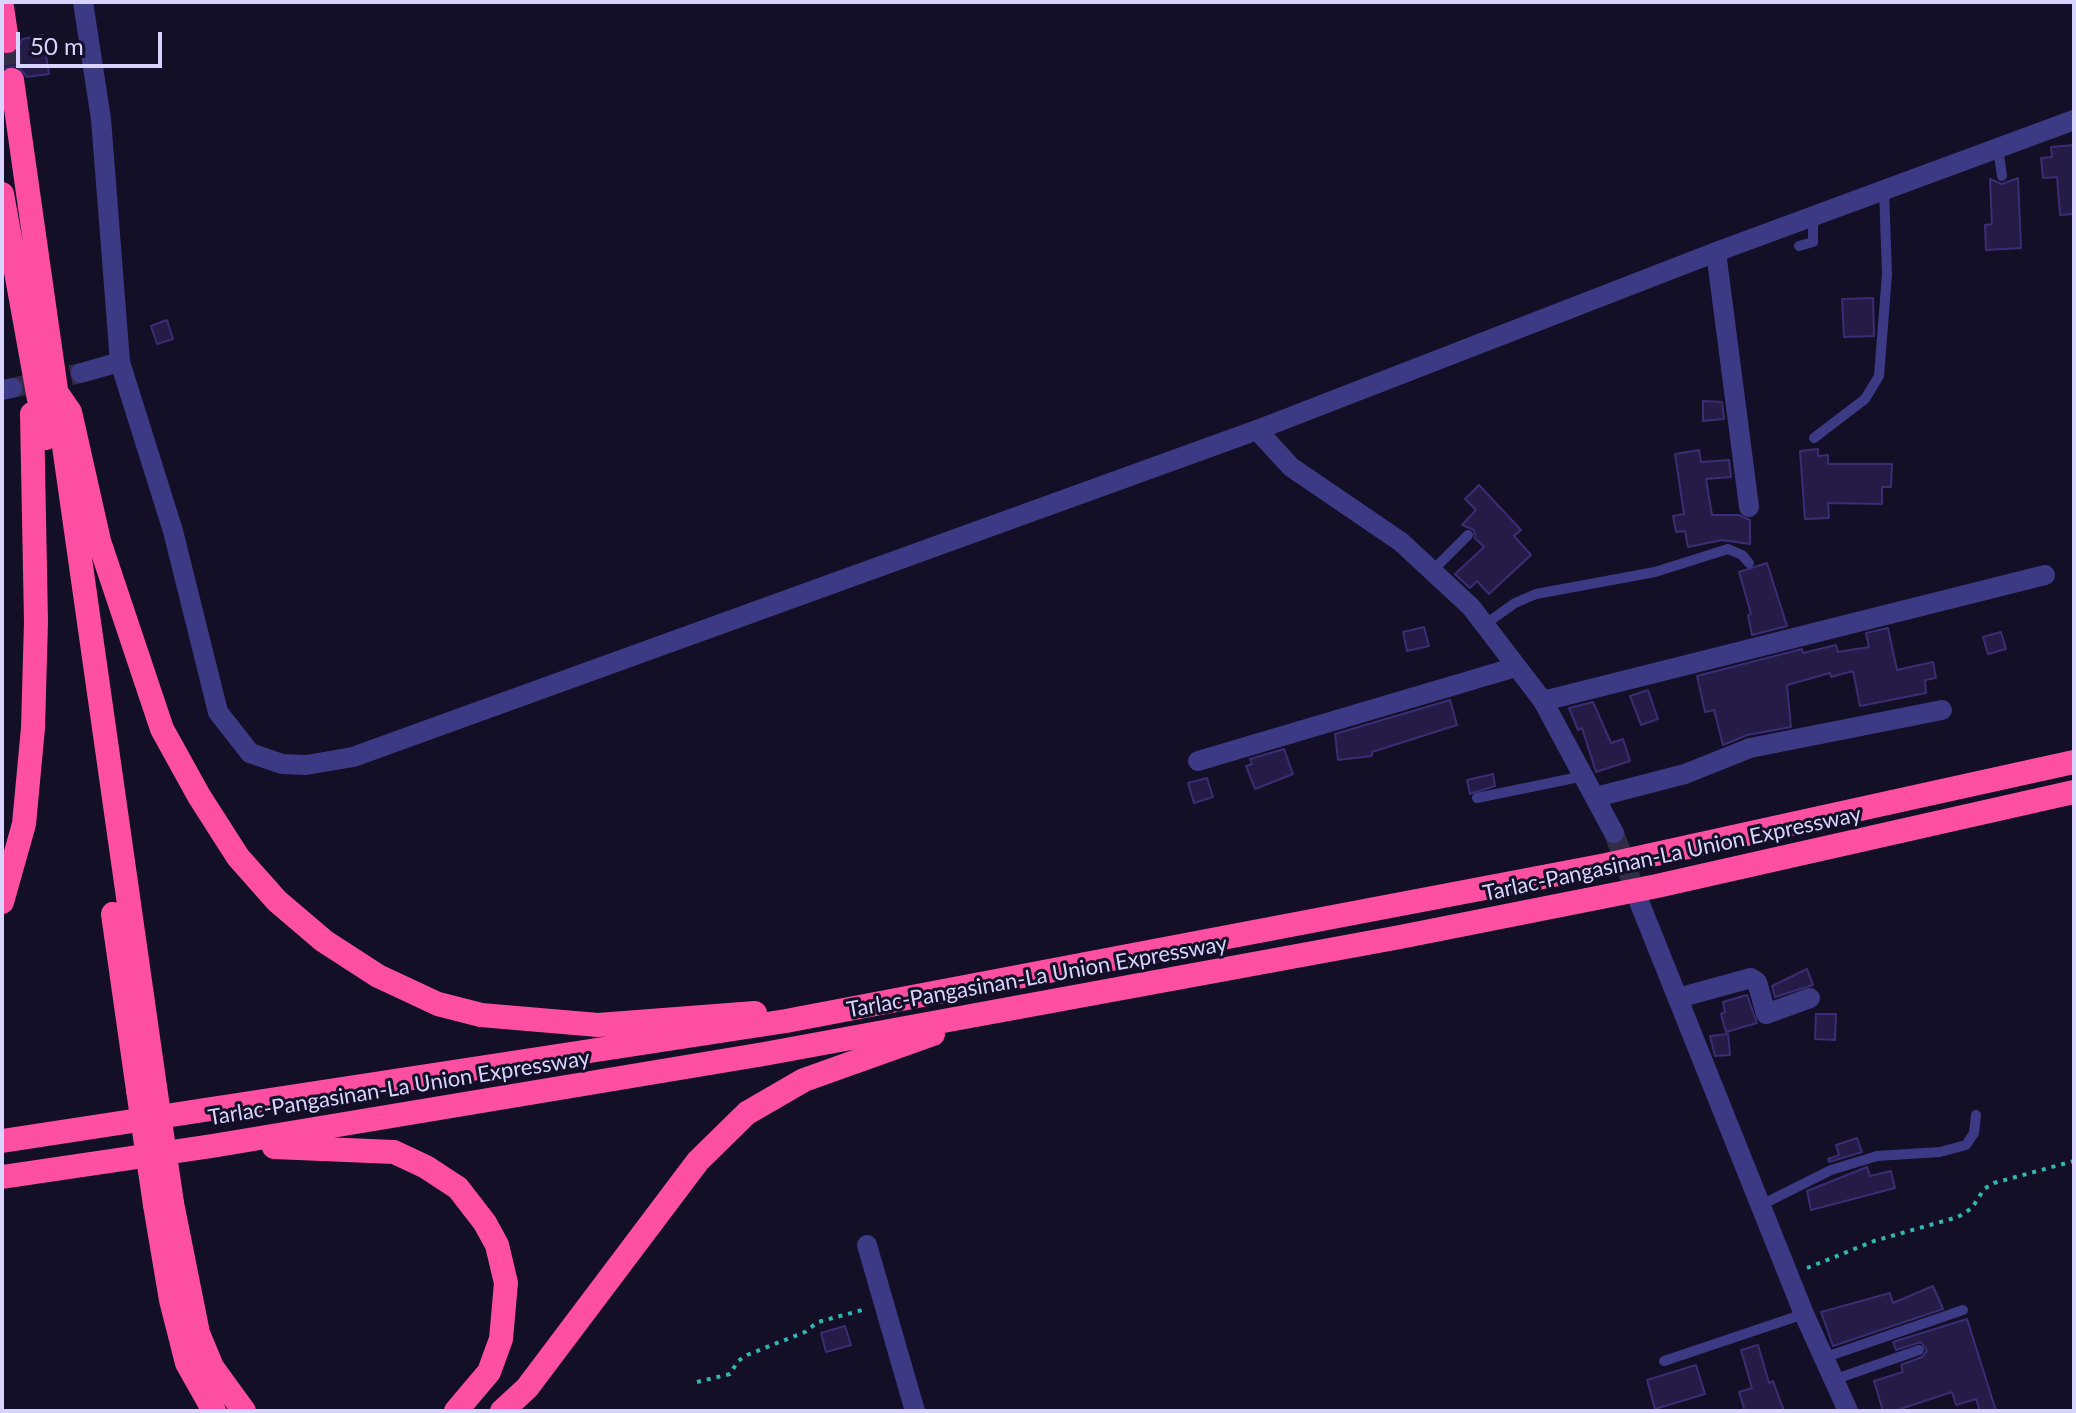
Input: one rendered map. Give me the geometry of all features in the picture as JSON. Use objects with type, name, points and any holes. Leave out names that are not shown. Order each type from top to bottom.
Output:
[{"type":"highway","points":[[2,7],[7,41]]},
{"type":"highway","points":[[12,80],[49,394],[163,1204],[171,1300],[187,1363],[214,1411]]},
{"type":"highway","points":[[2,194],[49,394],[70,412],[99,541],[162,729],[238,857],[277,901],[324,941],[378,976],[438,1004],[481,1015],[598,1025],[749,1012],[786,1021]]},
{"type":"highway","points":[[2,902],[24,824],[33,728],[36,622],[31,420],[49,394]]},
{"type":"highway","name":"Tarlac-Pangasinan-La Union Expressway","points":[[2,1141],[786,1021],[1491,888],[2074,762]]},
{"type":"highway","name":"Tarlac-Pangasinan-La Union Expressway","points":[[2,1177],[212,1146],[764,1054],[1657,886],[2074,792]]},
{"type":"highway","points":[[502,1411],[527,1388],[698,1161],[747,1113],[804,1080],[934,1034],[965,1016]]},
{"type":"highway","points":[[212,1146],[354,1148],[394,1152],[426,1167],[458,1188],[485,1223],[497,1245],[506,1283],[501,1339],[489,1372],[474,1394],[456,1411]]},
{"type":"highway","points":[[163,1204],[198,1333],[212,1367],[244,1411]]},
{"type":"street","points":[[83,2],[101,119],[120,362],[173,531],[218,712],[250,753],[282,764],[306,765],[353,757],[1257,430],[1716,252],[2074,120]]},
{"type":"street","points":[[1716,252],[1749,507]]},
{"type":"street","points":[[81,373],[120,362]]},
{"type":"street","points":[[1257,430],[1291,467],[1401,542],[1471,607],[1543,701],[1614,833]]},
{"type":"street","points":[[1543,701],[2045,575]]},
{"type":"street","points":[[1198,761],[1516,667]]},
{"type":"street","points":[[1596,797],[1685,774],[1750,748],[1942,710]]},
{"type":"street","points":[[1640,904],[1763,1204],[1804,1314],[1848,1411]]},
{"type":"street","points":[[1678,998],[1751,978],[1757,982],[1766,1014],[1810,998]]},
{"type":"street","points":[[867,1245],[915,1411]]},
{"type":"lane","points":[[1998,148],[2002,176]]},
{"type":"lane","points":[[1814,438],[1865,399],[1879,376],[1887,274],[1884,190]]},
{"type":"lane","points":[[1799,246],[1813,242],[1813,216]]},
{"type":"lane","points":[[1432,571],[1468,535]]},
{"type":"lane","points":[[1484,625],[1515,603],[1536,594],[1655,572],[1728,549],[1742,555],[1749,563]]},
{"type":"lane","points":[[1477,798],[1584,776]]},
{"type":"lane","points":[[1763,1204],[1831,1170],[1877,1156],[1940,1152],[1966,1145],[1974,1133],[1976,1115]]},
{"type":"lane","points":[[1823,1358],[1963,1310]]},
{"type":"lane","points":[[1664,1361],[1804,1314]]},
{"type":"lane","points":[[1833,1380],[1919,1350]]},
{"type":"path","points":[[1790,1275],[1874,1241],[1958,1217],[1972,1208],[1984,1189],[1994,1183],[2074,1161]]},
{"type":"path","points":[[697,1382],[730,1374],[747,1355],[805,1332],[818,1322],[863,1309],[888,1312]]},
{"type":"building","points":[[43,35],[49,74],[27,77],[17,66],[2,69],[2,55],[17,52],[22,39]]},
{"type":"building","points":[[2074,145],[2073,214],[2060,215],[2057,177],[2043,178],[2041,158],[2052,157],[2051,147]]},
{"type":"building","points":[[2018,178],[2021,248],[1986,250],[1985,225],[1992,224],[1990,179],[2002,184]]},
{"type":"building","points":[[1873,298],[1874,336],[1844,337],[1842,299]]},
{"type":"building","points":[[167,320],[173,339],[157,344],[151,326]]},
{"type":"building","points":[[1703,401],[1722,402],[1724,419],[1703,421]]},
{"type":"building","points":[[1818,449],[1818,456],[1828,455],[1828,464],[1892,464],[1891,487],[1882,487],[1882,504],[1828,503],[1829,518],[1805,519],[1800,451]]},
{"type":"building","points":[[1699,450],[1701,462],[1729,460],[1731,477],[1706,479],[1712,515],[1739,515],[1750,520],[1750,544],[1722,540],[1688,547],[1685,531],[1676,532],[1673,516],[1684,514],[1675,454]]},
{"type":"building","points":[[1479,485],[1521,530],[1514,536],[1531,555],[1489,594],[1477,581],[1470,588],[1455,574],[1484,547],[1475,538],[1474,530],[1462,525],[1476,510],[1465,499]]},
{"type":"building","points":[[1767,563],[1787,626],[1752,635],[1748,615],[1751,614],[1739,572]]},
{"type":"building","points":[[1424,627],[1429,646],[1407,651],[1403,632]]},
{"type":"building","points":[[1888,628],[1897,670],[1933,662],[1936,678],[1925,680],[1926,693],[1860,706],[1853,671],[1831,677],[1830,673],[1787,685],[1791,727],[1747,735],[1723,745],[1714,710],[1705,712],[1697,676],[1802,649],[1803,653],[1836,645],[1838,652],[1869,647],[1866,633]]},
{"type":"building","points":[[2001,632],[2006,649],[1988,654],[1983,637]]},
{"type":"building","points":[[1648,690],[1658,719],[1641,725],[1630,696]]},
{"type":"building","points":[[1450,700],[1457,725],[1372,752],[1372,756],[1338,760],[1335,734]]},
{"type":"building","points":[[1593,702],[1611,743],[1623,739],[1630,761],[1596,772],[1582,728],[1578,730],[1569,708]]},
{"type":"building","points":[[1284,749],[1293,774],[1255,789],[1246,766],[1252,764],[1250,759]]},
{"type":"building","points":[[1493,774],[1495,786],[1470,794],[1467,780]]},
{"type":"building","points":[[1207,778],[1213,797],[1194,803],[1188,783]]},
{"type":"building","points":[[1807,969],[1813,985],[1775,997],[1772,986]]},
{"type":"building","points":[[1747,995],[1757,1023],[1726,1032],[1721,1014],[1725,1012],[1723,1002]]},
{"type":"building","points":[[1816,1014],[1836,1014],[1835,1040],[1815,1039]]},
{"type":"building","points":[[1728,1034],[1730,1055],[1715,1056],[1710,1036]]},
{"type":"building","points":[[1857,1138],[1862,1152],[1829,1162],[1828,1159],[1839,1155],[1836,1145]]},
{"type":"building","points":[[1867,1167],[1870,1176],[1891,1171],[1895,1188],[1811,1210],[1807,1191]]},
{"type":"building","points":[[1933,1286],[1943,1309],[1833,1346],[1821,1312],[1890,1293],[1893,1303]]},
{"type":"building","points":[[1967,1319],[1996,1411],[1980,1411],[1976,1399],[1956,1405],[1952,1392],[1894,1411],[1883,1411],[1874,1381],[1903,1372],[1901,1365],[1922,1357],[1927,1351],[1921,1342],[1896,1350],[1893,1342]]},
{"type":"building","points":[[845,1326],[851,1345],[826,1352],[821,1333]]},
{"type":"building","points":[[1758,1345],[1769,1383],[1773,1381],[1784,1411],[1745,1411],[1739,1392],[1752,1388],[1741,1350]]},
{"type":"building","points":[[1696,1365],[1705,1394],[1655,1409],[1647,1380]]},
{"type":"tunnel","points":[[7,41],[12,80]]},
{"type":"tunnel","points":[[12,388],[81,373]]},
{"type":"tunnel","points":[[1614,833],[1640,904]]}]
